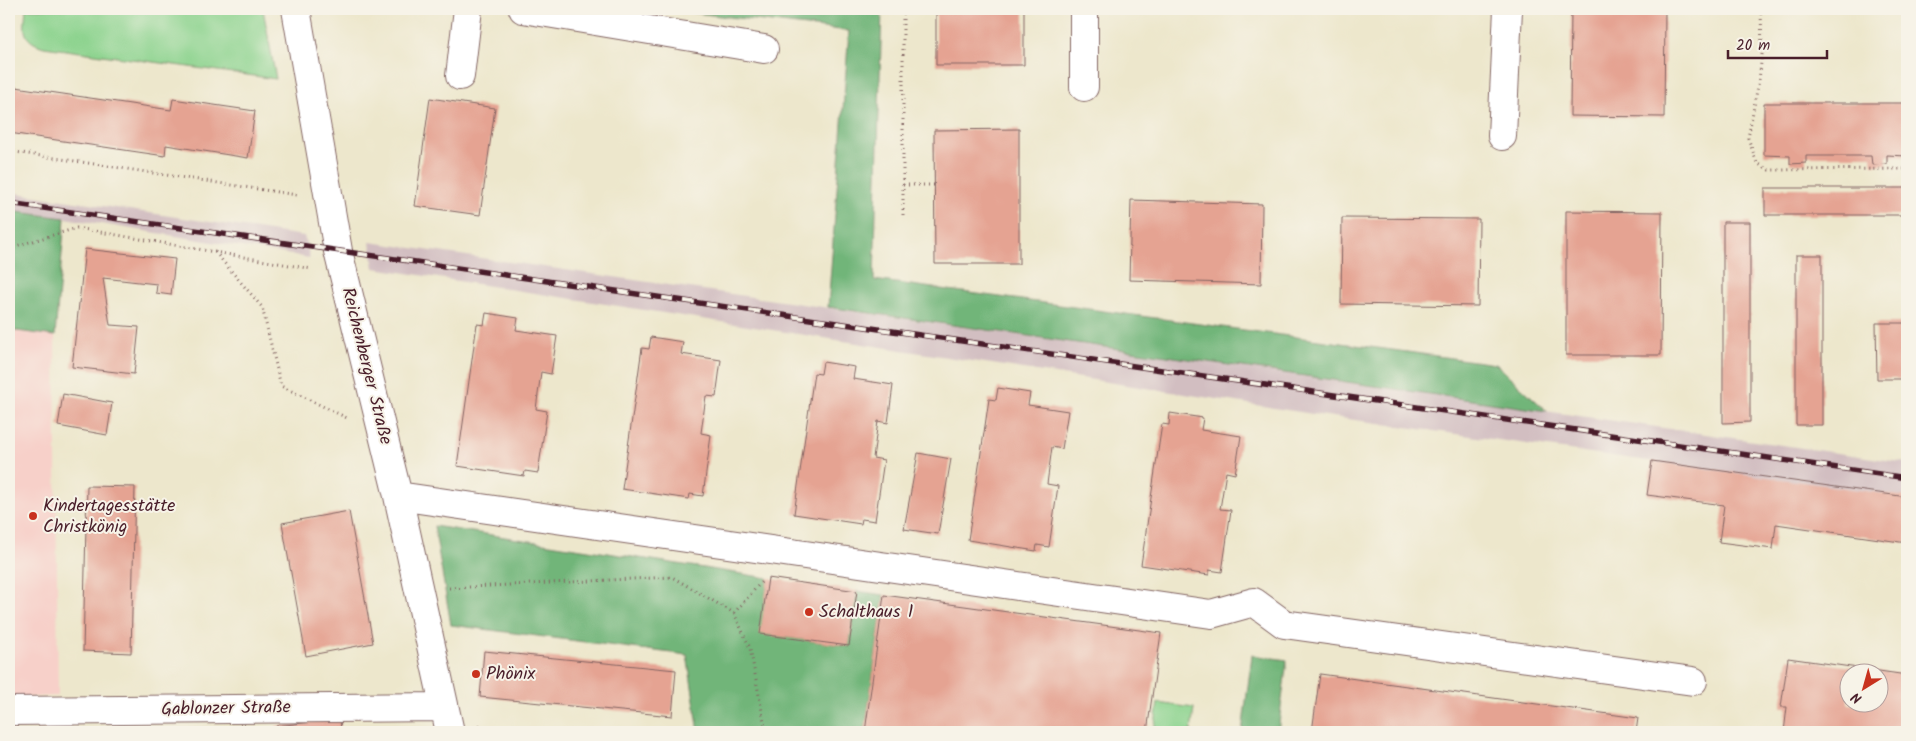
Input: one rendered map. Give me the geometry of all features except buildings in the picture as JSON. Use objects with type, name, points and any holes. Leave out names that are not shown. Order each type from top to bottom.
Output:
[{"type":"street","name":"Reichenberger Straße","points":[[296,9],[344,275],[398,496],[447,720]]},
{"type":"street","points":[[460,76],[468,9]]},
{"type":"street","points":[[523,9],[764,49]]},
{"type":"street","points":[[1084,9],[1084,87]]},
{"type":"street","points":[[1502,136],[1508,9]]},
{"type":"street","points":[[398,496],[1211,614],[1254,602],[1284,624],[1693,682]]},
{"type":"street","name":"Gablonzer Straße","points":[[9,711],[447,720]]},
{"type":"path","points":[[903,9],[903,216]]},
{"type":"path","points":[[1761,9],[1762,54],[1760,80],[1748,138],[1757,163],[1769,170],[1907,169]]},
{"type":"path","points":[[9,151],[329,199]]},
{"type":"path","points":[[903,185],[934,185]]},
{"type":"path","points":[[9,248],[77,228],[344,275]]},
{"type":"path","points":[[216,252],[262,307],[280,386],[352,421]]},
{"type":"path","points":[[734,613],[771,571],[776,551]]},
{"type":"path","points":[[418,590],[672,577],[734,613],[750,648],[766,732]]},
{"type":"path","points":[[447,720],[528,732]]},
{"type":"shaded area","points":[[9,192],[304,236],[310,258],[65,218],[9,211]]},
{"type":"shaded area","points":[[370,242],[1907,463],[1907,497],[1319,415],[374,268]]},
{"type":"shaded area","name":"Kindertagesstätte Christkönig","points":[[9,330],[55,336],[58,696],[9,698]]},
{"type":"green space","points":[[26,9],[263,9],[276,79],[44,47],[31,41],[26,33]]},
{"type":"green space","points":[[677,9],[882,9],[874,280],[1496,364],[1547,411],[828,307],[849,31],[678,11]]},
{"type":"green space","points":[[9,211],[65,218],[55,336],[9,330]]},
{"type":"green space","points":[[434,526],[768,578],[761,634],[849,646],[857,591],[884,595],[865,732],[699,732],[687,655],[451,625]]},
{"type":"green space","points":[[1252,655],[1287,660],[1278,732],[1242,732]]},
{"type":"green space","points":[[1158,703],[1194,708],[1191,732],[1154,732]]},
{"type":"railway","points":[[9,203],[1907,478]]},
{"type":"place","name":"Kindertagesstätte Christkönig","points":[[33,516]]},
{"type":"place","name":"Schalthaus 1","points":[[809,612]]},
{"type":"place","name":"Phönix","points":[[476,674]]}]
